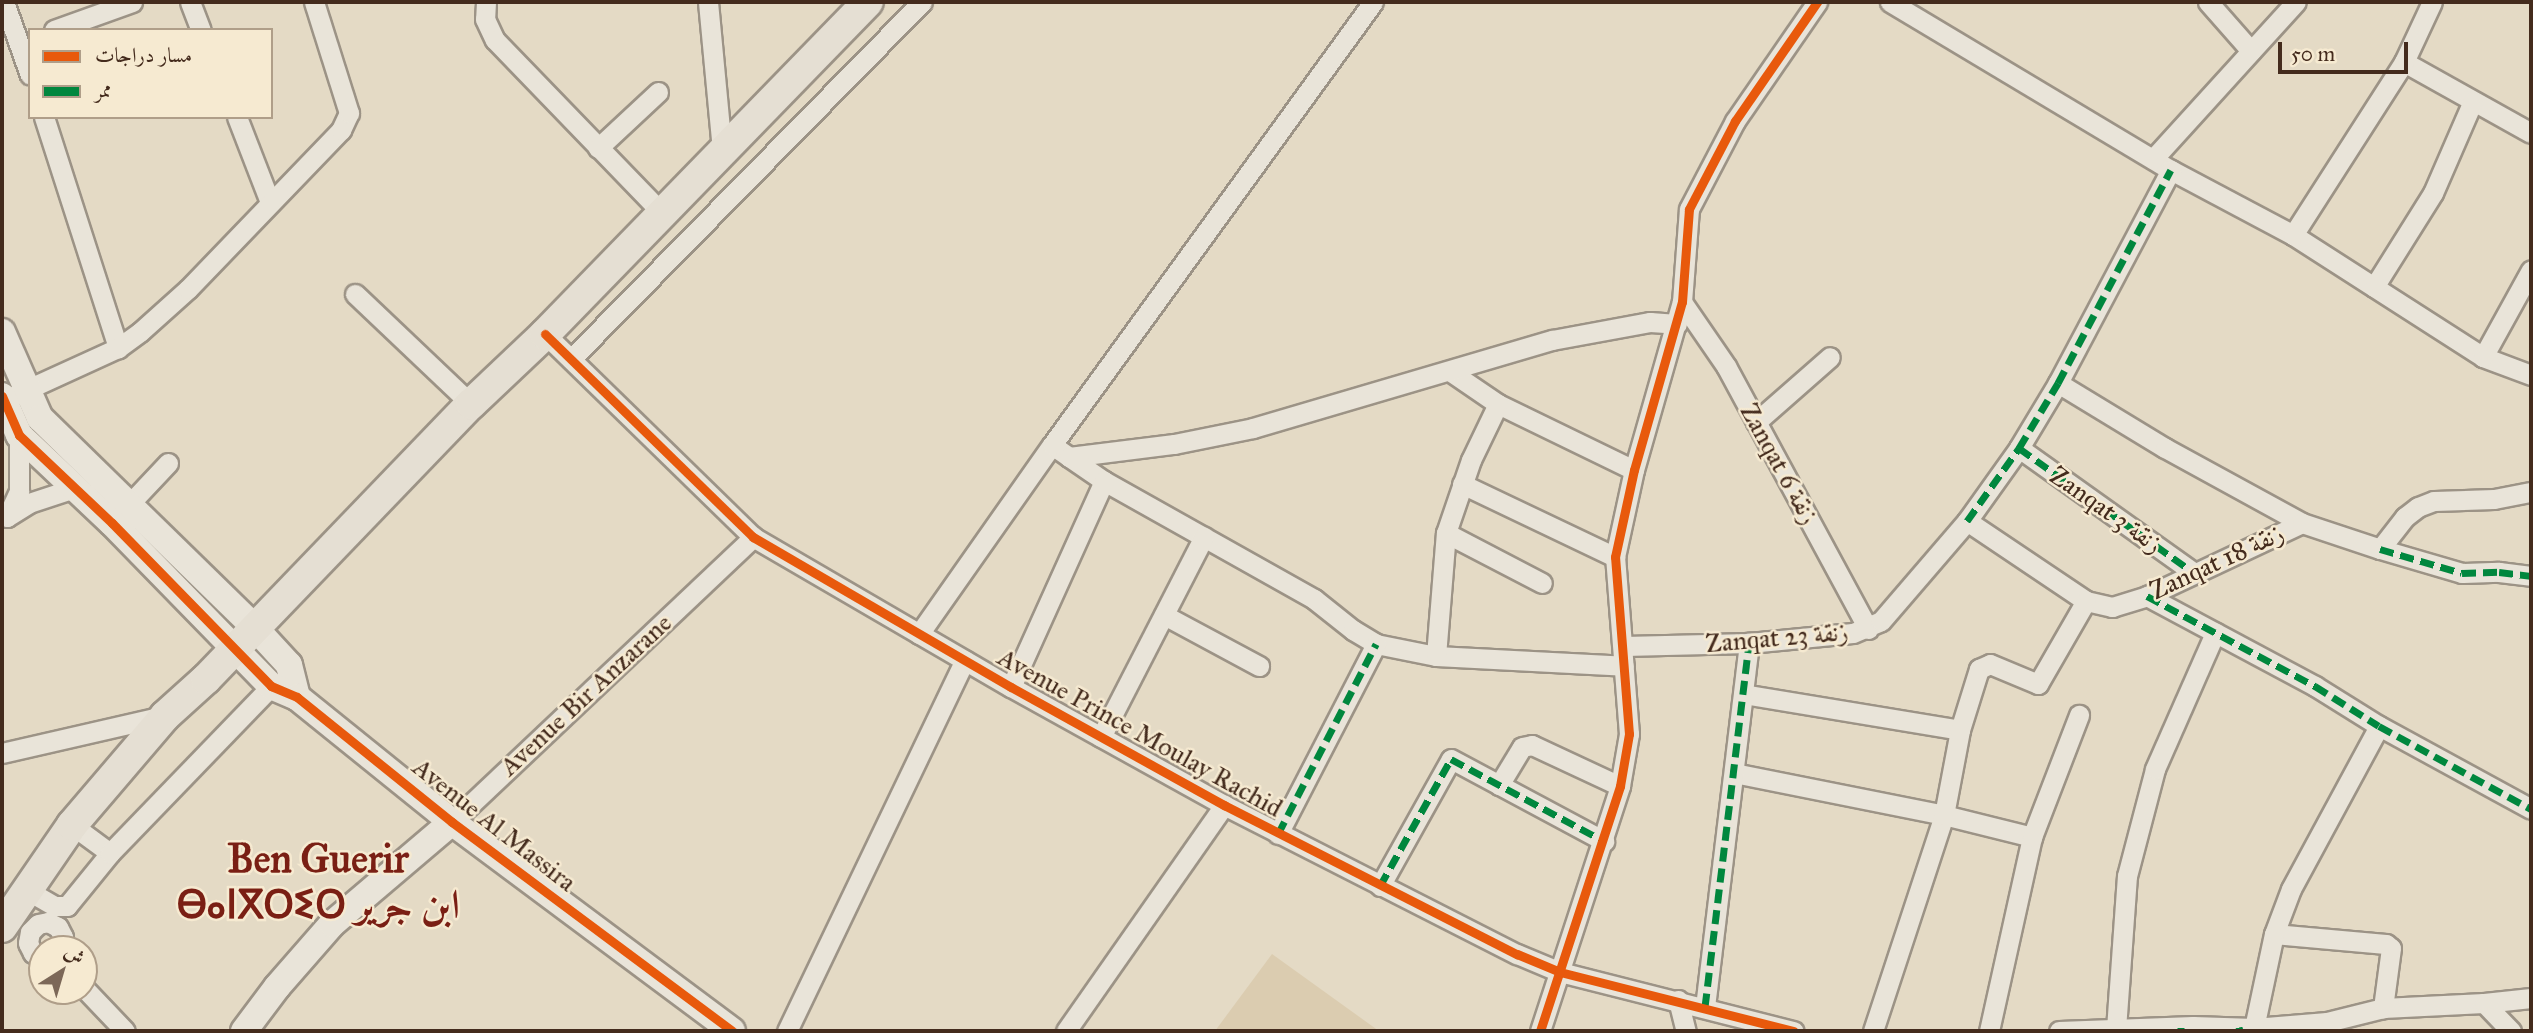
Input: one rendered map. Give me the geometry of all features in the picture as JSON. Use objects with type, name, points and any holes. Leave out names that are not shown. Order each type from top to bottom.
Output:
[{"type":"main road","points":[[19,913],[72,825],[165,716],[245,638],[471,404],[545,334],[868,2]]},
{"type":"street","points":[[4,2],[28,70]]},
{"type":"street","points":[[60,28],[132,2]]},
{"type":"street","points":[[190,2],[200,28]]},
{"type":"street","points":[[11,395],[118,348],[188,289],[319,156],[341,130],[349,113],[314,2]]},
{"type":"street","points":[[486,2],[485,19],[495,40],[662,213]]},
{"type":"street","points":[[708,2],[722,150]]},
{"type":"street","points":[[572,358],[922,2]]},
{"type":"street","points":[[919,634],[1052,445],[1373,2]]},
{"type":"street","points":[[1540,1031],[1620,786],[1629,734],[1615,557],[1634,470],[1682,302],[1689,209],[1735,121],[1817,2]]},
{"type":"street","points":[[1890,2],[2171,170],[2292,235],[2483,357],[2531,375]]},
{"type":"street","points":[[2208,2],[2251,51]]},
{"type":"street","points":[[2153,159],[2296,2]]},
{"type":"street","points":[[2292,235],[2404,62],[2431,2]]},
{"type":"street","points":[[2404,62],[2531,133]]},
{"type":"street","points":[[598,149],[657,92]]},
{"type":"street","points":[[2374,287],[2433,193],[2473,101]]},
{"type":"street","points":[[45,119],[118,348]]},
{"type":"street","points":[[238,119],[271,202]]},
{"type":"street","name":"Zanqat 23 زنقة","points":[[1623,646],[1749,643],[1868,629],[1895,607],[1967,521],[2018,448],[2058,383],[2171,170]]},
{"type":"street","points":[[2483,357],[2531,270]]},
{"type":"street","points":[[355,294],[471,404]]},
{"type":"street","name":"Zanqat 6 زنقة","points":[[1682,302],[1726,366],[1868,629]]},
{"type":"street","points":[[1069,457],[1174,444],[1253,428],[1563,337],[1650,322],[1677,324]]},
{"type":"street","points":[[2,332],[19,435],[19,491],[4,520]]},
{"type":"street","name":"Avenue Prince Moulay Rachid","points":[[545,334],[753,537],[1011,687],[1278,834],[1517,954],[1560,972],[1794,1031]]},
{"type":"street","points":[[1756,422],[1830,357]]},
{"type":"street","points":[[1451,372],[1498,404],[1634,470]]},
{"type":"street","points":[[2058,383],[2165,448],[2302,523]]},
{"type":"street","points":[[11,395],[40,418],[121,513],[245,638],[289,666],[297,696]]},
{"type":"street","points":[[1436,656],[1446,533],[1462,484],[1498,404]]},
{"type":"street","points":[[19,435],[75,488],[121,513]]},
{"type":"street","points":[[1052,445],[1104,481],[1314,599],[1353,630],[1376,644],[1436,656],[1624,666]]},
{"type":"street","name":"Zanqat 3 زنقة","points":[[2018,448],[2193,572]]},
{"type":"street","points":[[121,513],[168,463]]},
{"type":"street","points":[[1011,687],[1104,481]]},
{"type":"street","points":[[1462,484],[1615,557]]},
{"type":"street","points":[[4,520],[29,503],[75,488]]},
{"type":"street","points":[[2380,549],[2405,517],[2418,507],[2434,501],[2470,500],[2531,492]]},
{"type":"street","name":"Zanqat 18 زنقة","points":[[1967,521],[2085,601],[2112,607],[2147,596],[2193,572],[2302,523],[2462,573],[2499,572],[2531,576]]},
{"type":"street","points":[[1446,533],[1542,583]]},
{"type":"street","name":"Avenue Bir Anzarane","points":[[244,1031],[277,987],[332,924],[452,822],[753,537]]},
{"type":"street","points":[[1101,737],[1204,537]]},
{"type":"street","points":[[2147,596],[2315,686],[2379,726],[2531,809]]},
{"type":"street","points":[[1873,1031],[1944,815],[1961,730],[1979,669],[1990,664],[2038,684],[2085,601]]},
{"type":"street","points":[[1164,615],[1259,666]]},
{"type":"street","points":[[2116,1029],[2127,876],[2155,769],[2215,633]]},
{"type":"street","name":"Avenue Al Massira","points":[[245,638],[271,686],[297,696],[452,822],[732,1031]]},
{"type":"street","points":[[1705,1007],[1749,643]]},
{"type":"street","points":[[1278,834],[1376,644]]},
{"type":"street","points":[[787,1031],[965,660]]},
{"type":"street","points":[[19,913],[67,906],[110,853],[271,686]]},
{"type":"street","points":[[1743,694],[1961,730]]},
{"type":"street","points":[[1989,1031],[2032,837],[2079,715]]},
{"type":"street","points":[[2,753],[165,716]]},
{"type":"street","points":[[2254,1028],[2274,934],[2291,890],[2379,726]]},
{"type":"street","points":[[1499,785],[1521,747],[1532,745],[1620,786]]},
{"type":"street","points":[[1380,886],[1449,760],[1453,759],[1604,841]]},
{"type":"street","points":[[1734,773],[1944,815],[2032,837]]},
{"type":"street","points":[[1066,1031],[1224,805]]},
{"type":"street","points":[[72,825],[110,853]]},
{"type":"street","points":[[19,913],[58,927],[62,935]]},
{"type":"street","points":[[19,913],[28,943]]},
{"type":"street","points":[[2274,934],[2386,944],[2391,948],[2384,1008]]},
{"type":"street","points":[[2059,1031],[2332,1027],[2384,1008],[2531,998]]},
{"type":"street","points":[[1678,1000],[1686,1031]]},
{"type":"street","points":[[98,1003],[125,1031]]},
{"type":"street","points":[[2484,1003],[2511,1031]]},
{"type":"shaded area","points":[[1272,954],[1379,1031],[1215,1031]]},
{"type":"marked path","points":[[1967,521],[2019,448],[2058,383],[2171,170]]},
{"type":"marked path","points":[[2019,448],[2193,572]]},
{"type":"marked path","points":[[2380,549],[2462,573],[2499,572],[2531,576]]},
{"type":"marked path","points":[[2147,596],[2315,686],[2379,726],[2531,809]]},
{"type":"marked path","points":[[1705,1007],[1749,643]]},
{"type":"marked path","points":[[1278,834],[1376,644]]},
{"type":"marked path","points":[[1380,886],[1451,759],[1604,841]]},
{"type":"marked path","points":[[2239,1027],[2240,1031]]},
{"type":"cycle path","points":[[1540,1031],[1620,786],[1629,734],[1615,557],[1634,470],[1682,302],[1689,209],[1735,121],[1817,2]]},
{"type":"cycle path","points":[[545,334],[753,537],[1011,687],[1224,805],[1517,954],[1560,972],[1794,1031]]},
{"type":"cycle path","points":[[2,396],[19,435],[112,523],[271,686],[297,697],[452,822],[732,1031]]},
{"type":"district","name":"Ben Guerir ⴱⴰⵏⴳⵔⵉⵔ ابن جرير","points":[[318,882]]}]
